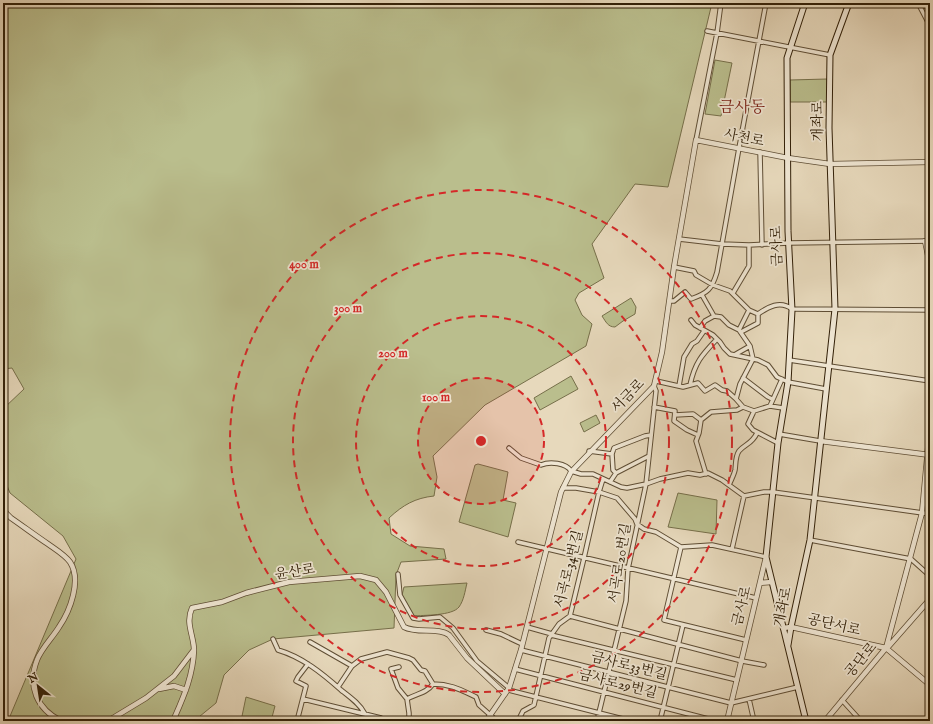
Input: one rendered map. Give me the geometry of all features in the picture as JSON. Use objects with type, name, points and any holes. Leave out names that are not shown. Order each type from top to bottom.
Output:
[{"type":"highway","points":[[926,3],[930,10]]},
{"type":"main road","name":"금사로","points":[[788,648],[766,557],[779,434],[788,382],[792,309],[789,243],[787,58],[805,3]]},
{"type":"main road","name":"개좌로","points":[[806,721],[788,648],[791,627],[810,540],[835,309],[830,164],[830,55],[849,3]]},
{"type":"street","points":[[696,140],[717,33],[721,3]]},
{"type":"street","points":[[670,300],[674,301],[685,292],[691,300],[702,296],[713,285],[718,272],[766,3]]},
{"type":"street","points":[[918,3],[930,26]]},
{"type":"street","points":[[706,32],[830,55]]},
{"type":"street","name":"사천로","points":[[696,140],[788,158],[830,164],[930,162]]},
{"type":"street","name":"서금로","points":[[486,721],[507,691],[515,669],[563,488],[571,471],[654,386],[656,381],[696,140]]},
{"type":"street","points":[[760,152],[762,244]]},
{"type":"street","points":[[679,239],[722,244],[749,245],[928,241],[930,265]]},
{"type":"street","points":[[733,293],[749,266],[749,245]]},
{"type":"street","points":[[674,267],[694,271],[696,275],[713,285],[730,291],[748,310],[758,314]]},
{"type":"street","points":[[702,296],[714,316]]},
{"type":"street","points":[[758,314],[772,305],[784,305],[792,309],[930,310]]},
{"type":"street","points":[[740,331],[748,310]]},
{"type":"street","points":[[740,331],[758,323],[758,314]]},
{"type":"street","points":[[700,328],[702,324],[714,316],[721,317],[729,325],[740,331],[750,346],[753,359],[743,378],[736,399]]},
{"type":"street","points":[[691,320],[695,325],[717,339],[730,354],[736,354],[758,360],[768,365],[777,377],[788,382],[826,388]]},
{"type":"street","points":[[679,386],[684,358],[692,344],[697,341],[704,331]]},
{"type":"street","points":[[690,385],[693,370],[703,354],[717,339]]},
{"type":"street","points":[[736,354],[750,346]]},
{"type":"street","points":[[789,360],[930,381]]},
{"type":"street","points":[[743,378],[772,399]]},
{"type":"street","points":[[770,406],[782,379]]},
{"type":"street","points":[[656,381],[683,387],[698,383],[705,391],[715,385],[722,390],[727,391],[743,407],[754,411],[770,406],[783,408]]},
{"type":"street","name":"서곡로20번길","points":[[597,721],[626,601],[628,569],[646,484],[656,391],[654,386]]},
{"type":"street","points":[[654,407],[675,413],[693,414],[701,420]]},
{"type":"street","points":[[706,474],[696,442],[701,420],[711,412],[737,410],[743,407]]},
{"type":"street","points":[[754,411],[748,424],[757,433],[778,443]]},
{"type":"street","points":[[675,413],[674,421],[687,430],[698,435]]},
{"type":"street","name":"공단로","points":[[825,721],[886,648],[911,559],[922,513],[929,455],[930,426]]},
{"type":"street","points":[[729,485],[734,474],[735,461],[738,452],[749,444],[757,433]]},
{"type":"street","points":[[779,434],[820,441],[929,455]]},
{"type":"street","points":[[616,473],[613,470],[612,454],[614,448],[645,436],[651,436]]},
{"type":"street","points":[[509,448],[521,458],[541,465],[545,463],[561,464],[570,468],[571,471],[581,474],[593,474],[621,487],[627,488],[688,473],[700,475],[708,473],[715,476],[744,496],[764,492],[773,492],[930,514]]},
{"type":"street","points":[[589,451],[612,454]]},
{"type":"street","points":[[610,482],[616,473],[649,456]]},
{"type":"street","name":"서곡로34번길","points":[[518,721],[523,712],[534,705],[545,656],[552,634],[559,624],[570,616],[603,479]]},
{"type":"street","points":[[563,488],[576,488],[599,492],[617,498],[635,519],[637,524],[644,529],[656,532],[681,547],[712,545],[766,557]]},
{"type":"street","points":[[732,549],[744,496]]},
{"type":"street","points":[[3,507],[11,518],[59,552],[70,562],[76,575],[72,600],[60,625],[37,659],[34,674],[33,688],[40,704],[52,716],[61,721]]},
{"type":"street","points":[[810,540],[911,559],[930,576]]},
{"type":"street","points":[[518,542],[756,598]]},
{"type":"street","points":[[681,547],[664,620],[746,640]]},
{"type":"street","name":"금사로","points":[[727,721],[766,557]]},
{"type":"street","points":[[398,574],[400,595],[413,618],[419,619],[440,617],[454,628],[477,661],[507,691],[631,721]]},
{"type":"street","name":"윤산로","points":[[194,650],[188,620],[192,608],[222,602],[246,593],[289,582],[360,576],[376,580],[386,592],[404,627],[419,631],[445,633],[467,658],[507,691]]},
{"type":"street","points":[[760,583],[772,582]]},
{"type":"street","points":[[886,648],[930,599]]},
{"type":"street","points":[[570,616],[742,661],[764,665]]},
{"type":"street","points":[[660,721],[683,625]]},
{"type":"street","points":[[527,627],[737,680]]},
{"type":"street","name":"공단서로","points":[[783,628],[791,627],[886,648],[930,685]]},
{"type":"street","points":[[486,630],[501,634],[522,647]]},
{"type":"street","points":[[273,639],[278,650],[290,653],[308,664],[357,703],[365,714]]},
{"type":"street","points":[[310,642],[352,666]]},
{"type":"street","name":"금사로33번길","points":[[522,647],[545,656],[731,703]]},
{"type":"street","points":[[173,721],[188,686],[194,650]]},
{"type":"street","points":[[108,721],[146,698],[174,676],[194,650]]},
{"type":"street","points":[[338,687],[352,666],[361,659],[387,652],[413,660],[421,670],[425,671],[433,684]]},
{"type":"street","points":[[298,721],[306,686],[296,681],[308,664]]},
{"type":"street","points":[[399,667],[391,668],[398,688],[407,699],[409,713],[408,721]]},
{"type":"street","name":"금사로29번길","points":[[515,669],[716,721]]},
{"type":"street","points":[[407,699],[418,693],[423,693],[430,690],[433,684]]},
{"type":"street","points":[[433,684],[445,684],[452,686],[476,697],[479,705],[497,721]]},
{"type":"street","points":[[156,690],[174,686],[186,690]]},
{"type":"street","points":[[731,703],[798,687]]},
{"type":"street","points":[[303,699],[381,718],[384,721]]},
{"type":"street","points":[[749,699],[754,721]]},
{"type":"street","points":[[842,700],[861,721]]},
{"type":"green space","points":[[3,3],[712,3],[668,187],[635,184],[592,244],[604,278],[579,293],[575,300],[582,315],[592,324],[586,346],[485,405],[433,456],[437,477],[434,496],[421,498],[410,503],[399,509],[389,518],[391,534],[410,546],[444,549],[446,559],[401,562],[396,575],[394,628],[273,639],[249,650],[224,675],[216,703],[194,721],[8,721],[76,559],[63,536],[10,493],[3,476],[3,409],[24,389],[12,368],[3,369]]},
{"type":"green space","points":[[715,60],[732,63],[721,116],[705,114]]},
{"type":"green space","points":[[827,79],[827,102],[790,102],[790,80]]},
{"type":"green space","points":[[631,298],[636,307],[635,314],[615,327],[609,325],[602,316]]},
{"type":"green space","points":[[571,376],[578,389],[540,410],[534,398]]},
{"type":"green space","points":[[596,415],[600,423],[584,432],[580,423]]},
{"type":"green space","points":[[478,464],[508,472],[503,500],[516,503],[508,537],[459,522],[475,465]]},
{"type":"green space","points":[[678,493],[717,500],[716,534],[668,527]]},
{"type":"green space","points":[[467,583],[459,607],[444,614],[413,616],[402,595],[404,587]]},
{"type":"green space","points":[[246,697],[275,706],[271,721],[241,721]]},
{"type":"district","name":"금사동","points":[[742,108]]}]
